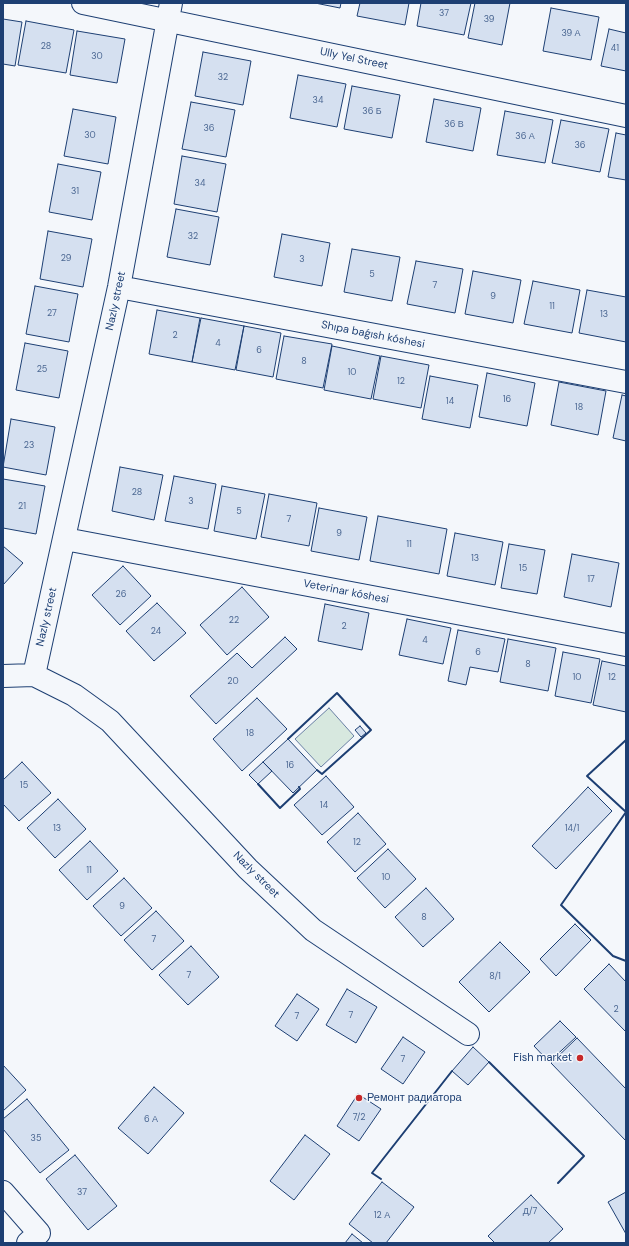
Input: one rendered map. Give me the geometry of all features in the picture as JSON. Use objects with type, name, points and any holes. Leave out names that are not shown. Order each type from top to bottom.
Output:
[{"type":"street","name":"Ully Yel Street","points":[[83,3],[169,12],[626,116]]},
{"type":"street","name":"Nazly street","points":[[169,12],[119,287],[34,675],[74,695],[110,721],[248,869],[312,930],[468,1034]]},
{"type":"street","name":"Shıpa baǵısh kóshesi","points":[[119,287],[626,382]]},
{"type":"street","name":"Veterinar kóshesi","points":[[65,539],[626,645]]},
{"type":"street","points":[[3,676],[34,675]]},
{"type":"street","points":[[3,1192],[34,1238]]},
{"type":"shaded area","points":[[329,708],[354,736],[321,767],[295,739]]},
{"type":"building","points":[[315,3],[341,3],[340,8]]},
{"type":"building","points":[[360,3],[409,3],[405,25],[357,16]]},
{"type":"building","points":[[421,3],[471,3],[464,35],[417,26]]},
{"type":"building","points":[[475,3],[510,3],[502,45],[468,38]]},
{"type":"building","points":[[551,8],[599,17],[591,60],[543,51]]},
{"type":"building","points":[[3,19],[22,22],[15,66],[3,64]]},
{"type":"building","points":[[26,21],[74,30],[66,73],[18,65]]},
{"type":"building","points":[[609,29],[626,33],[626,71],[601,66]]},
{"type":"building","points":[[77,31],[125,39],[117,83],[70,75]]},
{"type":"building","points":[[203,52],[251,61],[243,105],[195,96]]},
{"type":"building","points":[[298,75],[346,84],[337,127],[290,118]]},
{"type":"building","points":[[352,86],[400,95],[392,138],[344,129]]},
{"type":"building","points":[[434,99],[481,108],[473,151],[426,142]]},
{"type":"building","points":[[191,102],[235,110],[226,157],[182,149]]},
{"type":"building","points":[[73,109],[116,117],[108,164],[64,156]]},
{"type":"building","points":[[505,111],[553,120],[545,163],[497,155]]},
{"type":"building","points":[[561,120],[609,129],[600,172],[552,163]]},
{"type":"building","points":[[616,133],[626,135],[626,180],[608,177]]},
{"type":"building","points":[[182,156],[226,164],[217,212],[174,204]]},
{"type":"building","points":[[58,164],[101,172],[92,220],[49,212]]},
{"type":"building","points":[[176,209],[219,217],[210,265],[167,257]]},
{"type":"building","points":[[48,231],[92,239],[83,287],[40,279]]},
{"type":"building","points":[[282,234],[330,243],[322,286],[274,277]]},
{"type":"building","points":[[352,249],[400,257],[392,301],[344,292]]},
{"type":"building","points":[[416,261],[463,269],[455,313],[407,304]]},
{"type":"building","points":[[473,271],[521,280],[513,323],[465,314]]},
{"type":"building","points":[[533,281],[580,290],[572,333],[524,324]]},
{"type":"building","points":[[35,286],[78,294],[69,342],[26,334]]},
{"type":"building","points":[[587,290],[626,297],[626,342],[579,333]]},
{"type":"building","points":[[157,310],[200,318],[192,362],[149,354]]},
{"type":"building","points":[[201,318],[244,326],[235,370],[192,362]]},
{"type":"building","points":[[244,326],[281,333],[273,377],[236,370]]},
{"type":"building","points":[[284,336],[332,344],[323,388],[276,379]]},
{"type":"building","points":[[25,343],[68,351],[59,398],[16,390]]},
{"type":"building","points":[[332,346],[380,356],[371,399],[324,390]]},
{"type":"building","points":[[381,356],[429,365],[421,408],[373,399]]},
{"type":"building","points":[[487,373],[535,383],[527,426],[479,417]]},
{"type":"building","points":[[430,376],[478,385],[470,428],[422,419]]},
{"type":"building","points":[[559,382],[606,391],[598,435],[551,425]]},
{"type":"building","points":[[622,395],[626,396],[626,441],[613,438]]},
{"type":"building","points":[[11,419],[55,427],[46,475],[3,467]]},
{"type":"building","points":[[120,467],[163,475],[154,520],[112,511]]},
{"type":"building","points":[[174,476],[216,484],[208,529],[165,521]]},
{"type":"building","points":[[3,479],[45,486],[36,534],[3,528]]},
{"type":"building","points":[[222,486],[265,494],[256,539],[214,531]]},
{"type":"building","points":[[269,494],[317,503],[309,546],[261,537]]},
{"type":"building","points":[[319,508],[367,517],[359,560],[311,551]]},
{"type":"building","points":[[378,516],[447,529],[439,574],[370,561]]},
{"type":"building","points":[[455,533],[503,542],[495,585],[447,576]]},
{"type":"building","points":[[509,544],[545,550],[537,594],[501,588]]},
{"type":"building","points":[[3,546],[23,563],[3,585]]},
{"type":"building","points":[[572,554],[619,563],[611,607],[564,597]]},
{"type":"building","points":[[123,566],[151,596],[120,625],[92,595]]},
{"type":"building","points":[[242,587],[269,617],[227,655],[200,625]]},
{"type":"building","points":[[157,603],[186,633],[154,661],[126,631]]},
{"type":"building","points":[[325,604],[369,613],[362,650],[318,641]]},
{"type":"building","points":[[407,619],[451,628],[443,664],[399,655]]},
{"type":"building","points":[[458,630],[505,639],[498,672],[470,667],[466,685],[448,681]]},
{"type":"building","points":[[285,637],[297,649],[216,724],[190,696],[237,653],[252,668]]},
{"type":"building","points":[[508,639],[556,648],[548,691],[500,682]]},
{"type":"building","points":[[563,652],[600,659],[591,703],[555,696]]},
{"type":"building","points":[[602,661],[626,666],[626,712],[593,705]]},
{"type":"building","points":[[257,698],[287,729],[242,771],[213,739]]},
{"type":"building","points":[[360,726],[366,733],[361,737],[355,730]]},
{"type":"building","points":[[288,739],[317,770],[293,793],[263,762]]},
{"type":"building","points":[[22,762],[51,793],[19,821],[3,804],[3,780]]},
{"type":"building","points":[[263,762],[272,771],[258,784],[249,775]]},
{"type":"building","points":[[326,776],[354,807],[322,835],[294,805]]},
{"type":"building","points":[[588,787],[612,811],[556,869],[532,846]]},
{"type":"building","points":[[58,799],[86,829],[55,858],[27,828]]},
{"type":"building","points":[[358,813],[386,844],[355,872],[327,842]]},
{"type":"building","points":[[90,841],[118,871],[87,900],[59,870]]},
{"type":"building","points":[[388,849],[416,879],[385,908],[357,878]]},
{"type":"building","points":[[124,878],[152,908],[121,936],[93,906]]},
{"type":"building","points":[[426,888],[454,919],[423,947],[395,917]]},
{"type":"building","points":[[156,911],[184,941],[152,970],[124,940]]},
{"type":"building","points":[[575,924],[591,940],[556,976],[540,959]]},
{"type":"building","points":[[500,942],[530,972],[489,1012],[459,982]]},
{"type":"building","points":[[191,946],[219,977],[188,1005],[159,975]]},
{"type":"building","points":[[609,964],[626,982],[626,1032],[584,989]]},
{"type":"building","points":[[347,989],[377,1007],[356,1043],[326,1025]]},
{"type":"building","points":[[297,994],[319,1009],[297,1041],[275,1026]]},
{"type":"building","points":[[560,1021],[576,1037],[549,1062],[534,1046]]},
{"type":"building","points":[[403,1037],[425,1052],[403,1084],[381,1069]]},
{"type":"building","points":[[577,1038],[626,1089],[626,1141],[551,1063]]},
{"type":"building","points":[[473,1047],[489,1062],[468,1085],[452,1071]]},
{"type":"building","points":[[3,1065],[26,1090],[3,1111]]},
{"type":"building","points":[[154,1087],[184,1113],[148,1154],[118,1128]]},
{"type":"building","points":[[358,1094],[381,1109],[359,1141],[337,1126]]},
{"type":"building","points":[[27,1099],[69,1150],[40,1173],[3,1129],[3,1119]]},
{"type":"building","points":[[305,1135],[330,1154],[294,1200],[270,1181]]},
{"type":"building","points":[[75,1155],[117,1206],[88,1230],[46,1179]]},
{"type":"building","points":[[382,1182],[414,1207],[386,1243],[373,1243],[349,1224]]},
{"type":"building","points":[[626,1192],[626,1234],[608,1202]]},
{"type":"building","points":[[531,1195],[563,1229],[548,1243],[495,1243],[488,1236]]},
{"type":"building","points":[[352,1234],[363,1243],[345,1243]]},
{"type":"wall","points":[[288,739],[337,693],[371,730],[322,774],[317,770]]},
{"type":"wall","points":[[626,740],[587,776],[626,812],[561,905],[613,956],[626,961]]},
{"type":"wall","points":[[258,784],[280,808],[300,789],[299,787]]},
{"type":"wall","points":[[489,1062],[584,1156],[558,1183]]},
{"type":"wall","points":[[381,1179],[372,1173],[452,1071]]},
{"type":"place","name":"Fish market","points":[[580,1058]]},
{"type":"place","name":"Ремонт радиатора","points":[[359,1098]]}]
